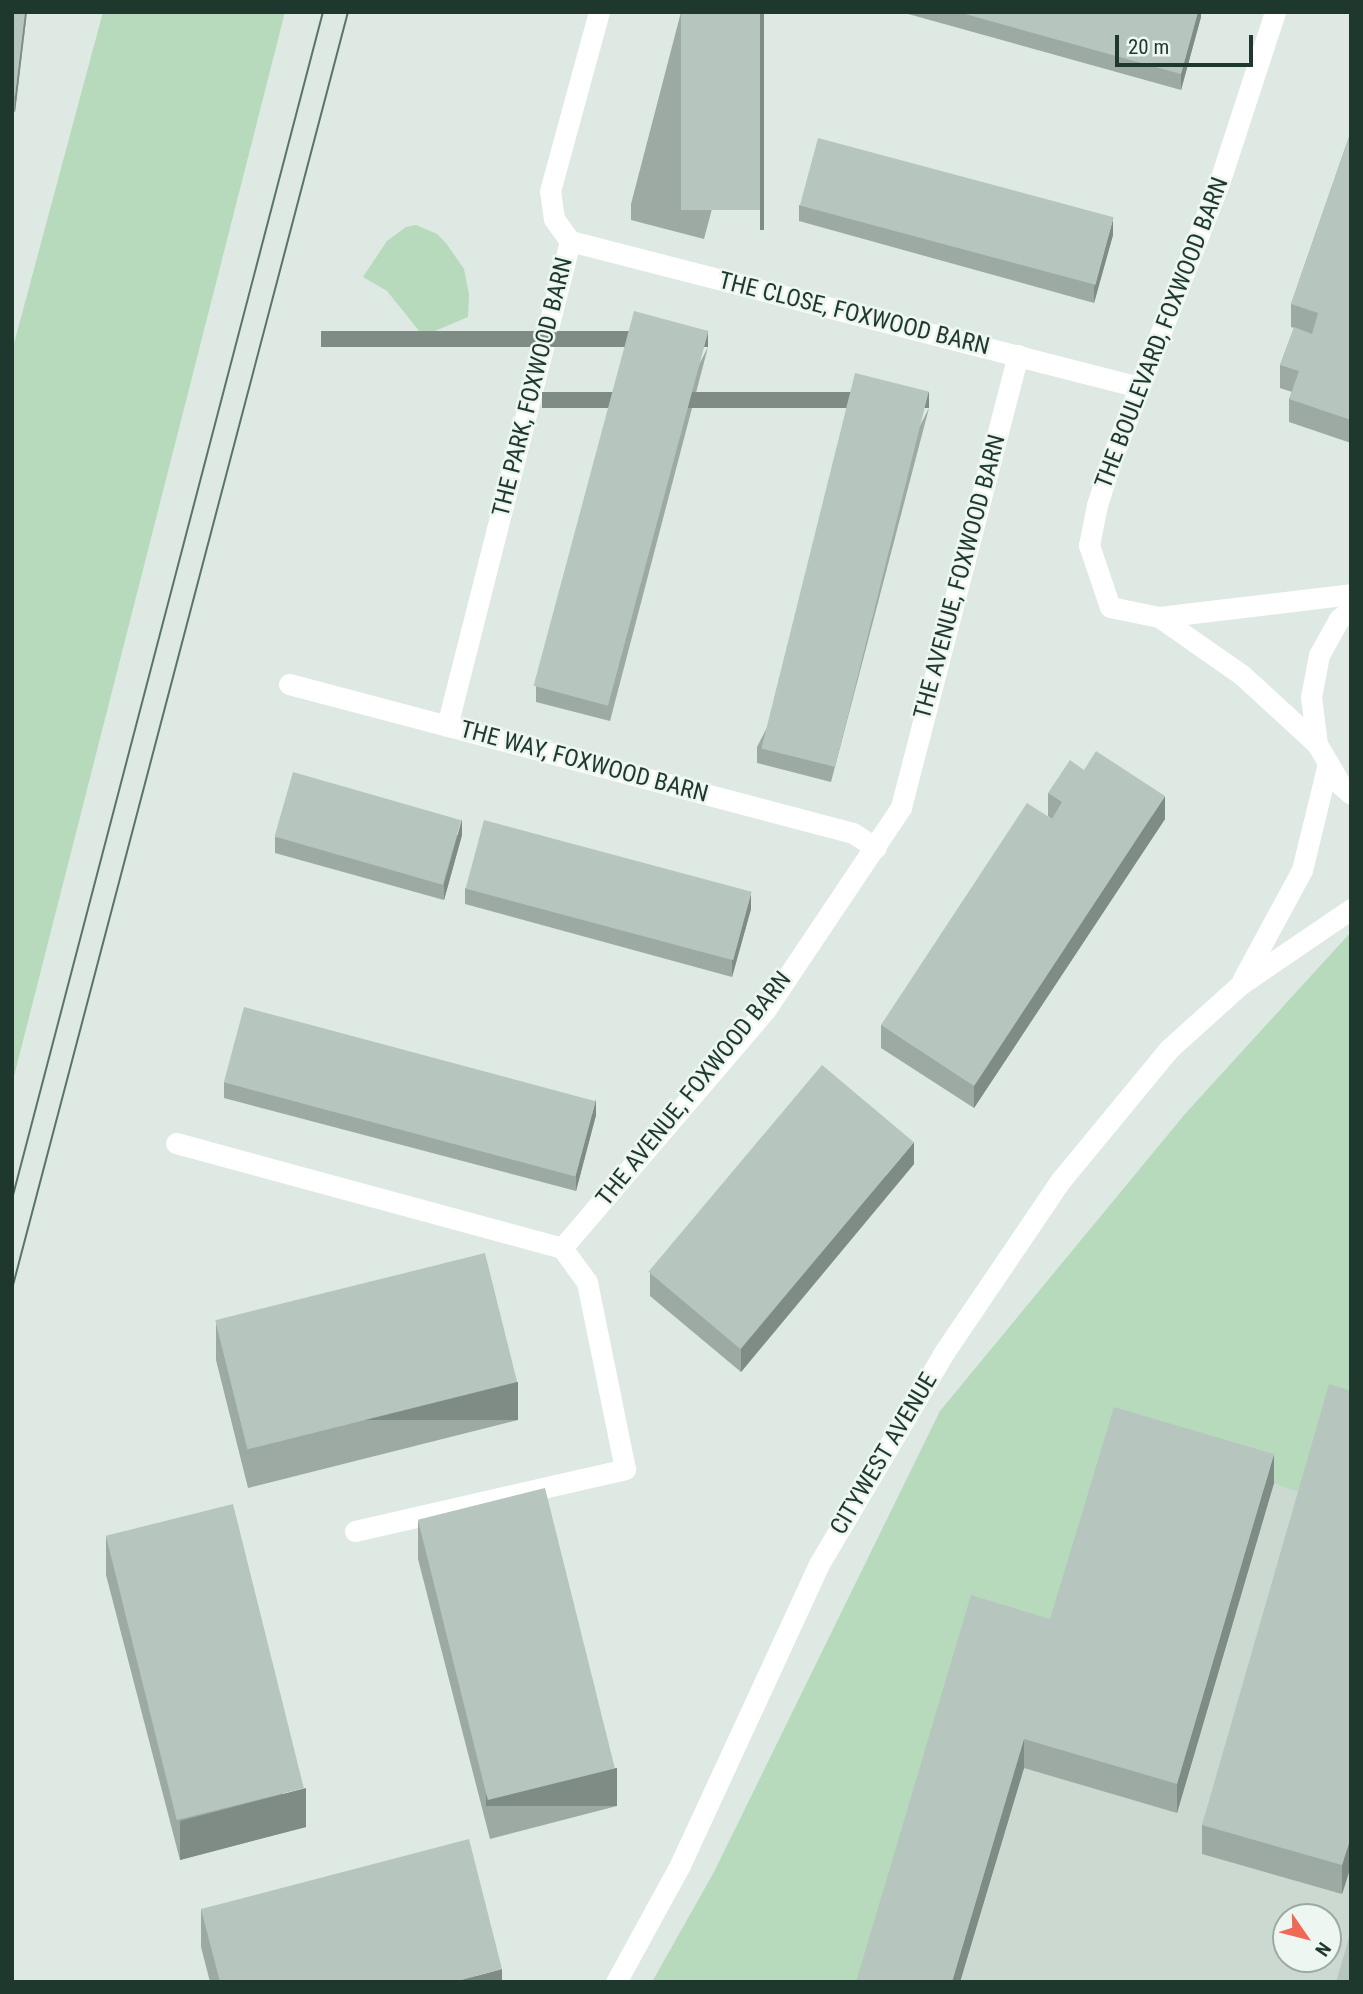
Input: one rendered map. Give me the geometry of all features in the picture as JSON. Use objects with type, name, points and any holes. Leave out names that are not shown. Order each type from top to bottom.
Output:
[{"type":"street","name":"THE PARK, FOXWOOD BARN","points":[[447,726],[570,241],[554,219],[550,191],[599,12]]},
{"type":"street","name":"THE BOULEVARD, FOXWOOD BARN","points":[[1275,12],[1219,183],[1139,387],[1097,505],[1089,545],[1110,607],[1159,617],[1351,594]]},
{"type":"street","name":"THE CLOSE, FOXWOOD BARN","points":[[570,241],[1139,387]]},
{"type":"street","name":"THE AVENUE, FOXWOOD BARN","points":[[562,1248],[766,1009],[901,807],[1018,355]]},
{"type":"street","points":[[1323,754],[1311,697],[1319,655],[1339,619],[1351,609]]},
{"type":"street","name":"THE BOULEVARD, FOXWOOD BARN","points":[[1159,617],[1242,675],[1323,754],[1341,785],[1351,794]]},
{"type":"street","name":"THE WAY, FOXWOOD BARN","points":[[289,684],[853,833],[876,848]]},
{"type":"street","name":"CITYWEST AVENUE","points":[[1241,984],[1302,870],[1323,754]]},
{"type":"street","name":"CITYWEST AVENUE","points":[[616,1982],[680,1865],[819,1564],[943,1354],[1061,1180],[1170,1048],[1241,984],[1351,909]]},
{"type":"street","points":[[176,1143],[562,1248],[587,1282],[625,1469],[355,1531]]},
{"type":"shaded area","points":[[1351,994],[1351,1982],[654,1982]]},
{"type":"green space","points":[[103,12],[285,12],[12,1084],[12,351]]},
{"type":"green space","points":[[416,225],[437,234],[446,243],[464,269],[469,294],[468,317],[430,333],[420,332],[387,291],[363,277],[387,241],[406,227]]},
{"type":"green space","points":[[1351,932],[1351,1420],[1306,1495],[1274,1483],[1050,1648],[865,1982],[652,1982],[714,1872],[940,1411],[1185,1114]]},
{"type":"building","points":[[12,12],[25,12],[15,96],[12,95]]},
{"type":"building","points":[[681,12],[760,12],[760,210],[681,210]]},
{"type":"building","points":[[958,12],[1198,12],[1181,74]]},
{"type":"building","points":[[1351,131],[1351,420],[1289,399],[1299,371],[1280,365],[1294,327],[1312,334],[1318,313],[1291,304]]},
{"type":"building","points":[[818,138],[1114,217],[1095,285],[800,206]]},
{"type":"building","points":[[634,311],[708,331],[608,706],[534,686]]},
{"type":"building","points":[[855,373],[929,391],[835,767],[761,749]]},
{"type":"building","points":[[1096,751],[1165,796],[974,1086],[881,1025],[1027,803],[1052,819],[1062,802],[1048,793],[1070,760],[1084,770]]},
{"type":"building","points":[[293,772],[461,820],[443,885],[275,836]]},
{"type":"building","points":[[484,820],[752,892],[733,960],[466,889]]},
{"type":"building","points":[[244,1007],[596,1101],[575,1177],[224,1082]]},
{"type":"building","points":[[822,1065],[914,1142],[740,1349],[648,1272]]},
{"type":"building","points":[[485,1253],[517,1382],[247,1449],[215,1320]]},
{"type":"building","points":[[1329,1384],[1351,1391],[1351,1837],[1342,1865],[1202,1825]]},
{"type":"building","points":[[1114,1407],[1274,1454],[1177,1784],[1024,1739],[952,1982],[856,1982],[971,1595],[1050,1619]]},
{"type":"building","points":[[545,1488],[615,1768],[488,1800],[418,1520]]},
{"type":"building","points":[[233,1504],[304,1788],[177,1820],[106,1536]]},
{"type":"building","points":[[469,1839],[502,1969],[454,1982],[220,1982],[201,1909]]},
{"type":"building","points":[[1351,1931],[1351,1982],[1336,1982],[1339,1973],[1342,1973],[1342,1962]]},
{"type":"tram line","points":[[12,1199],[323,12]]},
{"type":"tram line","points":[[12,1289],[348,12]]}]
